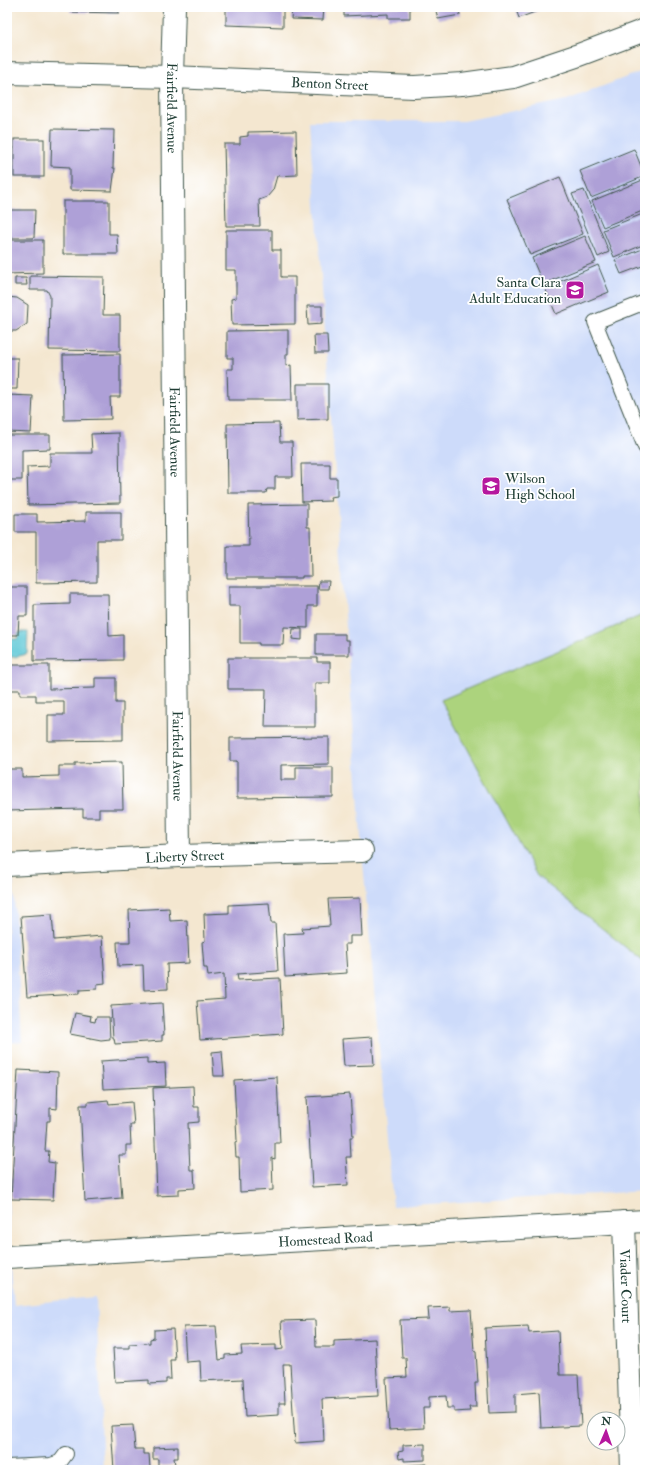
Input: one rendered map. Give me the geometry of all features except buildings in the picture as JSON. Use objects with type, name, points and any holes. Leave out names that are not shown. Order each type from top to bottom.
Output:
[{"type":"street","name":"Fairfield Avenue","points":[[174,7],[172,77],[179,856]]},
{"type":"street","name":"Benton Street","points":[[7,73],[172,77],[414,87],[462,84],[513,77],[576,56],[645,30]]},
{"type":"street","name":"Liberty Street","points":[[7,864],[179,856],[362,851]]},
{"type":"street","name":"Homestead Road","points":[[7,1257],[634,1222]]},
{"type":"street","name":"Viader Court","points":[[632,1470],[634,1222]]},
{"type":"lane","points":[[645,302],[594,322],[645,447]]},
{"type":"lane","points":[[7,1467],[51,1465],[60,1462],[66,1454]]},
{"type":"shaded area","name":"Wilson High School","points":[[645,70],[645,1191],[393,1206],[362,851],[310,121],[464,121],[567,100]]},
{"type":"shaded area","points":[[7,876],[13,876],[22,1042],[7,1043]]},
{"type":"shaded area","points":[[7,1127],[9,1238],[14,1305],[96,1297],[103,1470],[7,1470]]},
{"type":"green space","points":[[645,614],[645,963],[537,876],[441,700]]},
{"type":"water","points":[[20,632],[28,632],[27,654],[7,657],[7,639],[17,639]]},
{"type":"place","name":"Santa Clara Adult Education","points":[[575,290]]},
{"type":"place","name":"Wilson High School","points":[[491,486]]}]
